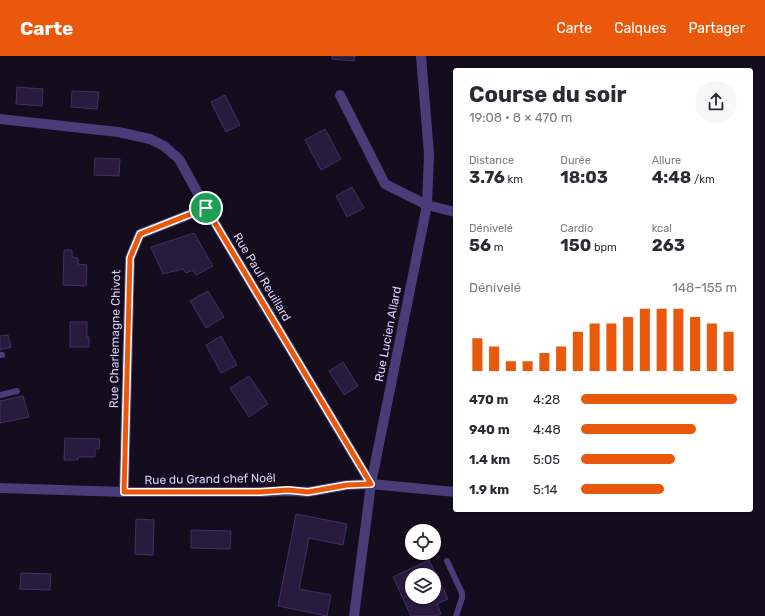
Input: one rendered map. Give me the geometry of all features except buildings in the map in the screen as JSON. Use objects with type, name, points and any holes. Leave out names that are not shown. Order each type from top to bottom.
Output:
[{"type":"street","name":"Rue Lucien Allard","points":[[354,616],[371,484],[427,205],[429,154],[420,56]]},
{"type":"street","points":[[340,95],[385,184],[427,205],[453,212]]},
{"type":"street","name":"Rue Paul Reuillard","points":[[0,120],[118,132],[150,139],[164,146],[179,159],[206,208],[371,484]]},
{"type":"street","name":"Rue Charlemagne Chivot","points":[[124,492],[130,258],[140,234],[206,208]]},
{"type":"street","name":"Rue du Grand chef Noël","points":[[0,488],[124,492],[260,492],[288,490],[308,492],[347,485],[371,484],[453,492]]},
{"type":"lane","points":[[0,395],[17,391]]},
{"type":"lane","points":[[447,561],[462,593],[462,598],[456,616]]},
{"type":"route","points":[[206,208],[261,300],[371,484],[347,485],[308,492],[288,490],[260,492],[124,492],[130,258],[140,234],[206,208]]}]
